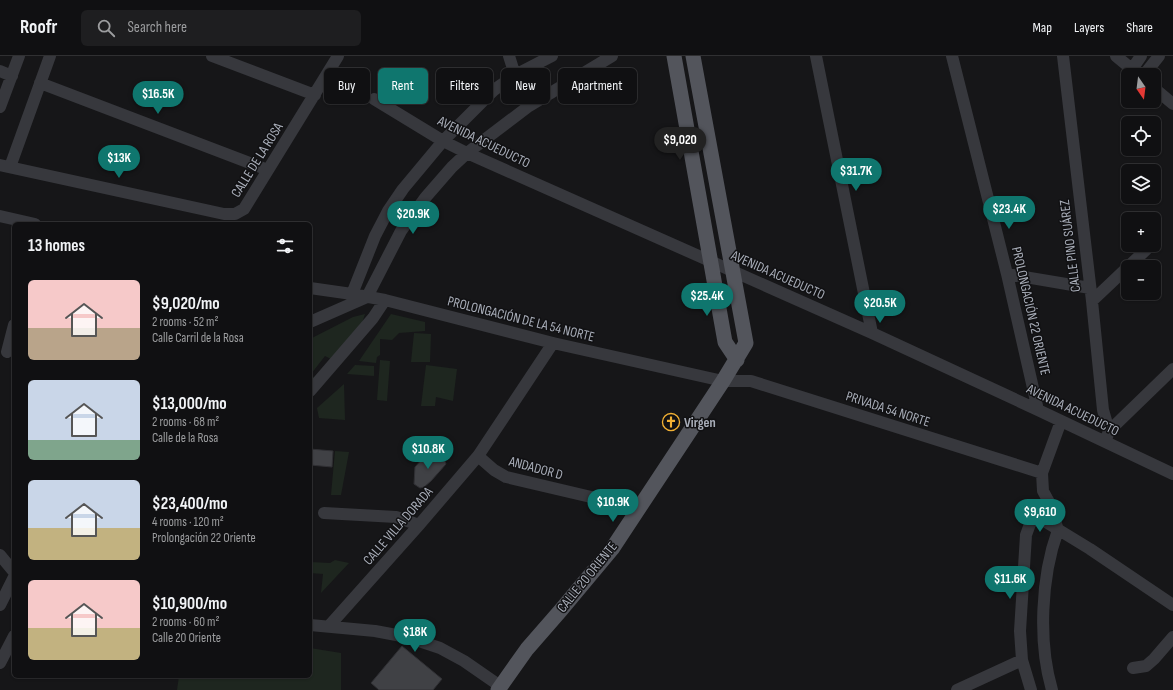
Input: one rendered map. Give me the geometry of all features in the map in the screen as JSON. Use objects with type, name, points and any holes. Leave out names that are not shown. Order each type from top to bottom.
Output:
[{"type":"main road","points":[[674,56],[712,262],[725,342],[737,360]]},
{"type":"main road","name":"CALLE 20 ORIENTE","points":[[499,688],[527,649],[612,549],[737,360],[746,344],[692,56]]},
{"type":"street","points":[[0,107],[19,56]]},
{"type":"street","points":[[5,166],[50,56]]},
{"type":"street","points":[[212,56],[314,95]]},
{"type":"street","name":"CALLE DE LA ROSA","points":[[5,166],[217,212],[235,214],[244,209],[338,56]]},
{"type":"street","points":[[509,56],[513,68]]},
{"type":"street","points":[[529,68],[552,56]]},
{"type":"street","points":[[312,321],[367,297],[401,231],[425,198],[467,152],[529,106],[612,56]]},
{"type":"street","points":[[816,56],[872,333]]},
{"type":"street","name":"PROLONGACIÓN 22 ORIENTE","points":[[952,56],[1007,274],[1038,410]]},
{"type":"street","name":"CALLE PINO SUÁREZ","points":[[1063,56],[1107,436]]},
{"type":"street","points":[[1116,56],[1130,68]]},
{"type":"street","points":[[1136,68],[1141,56]]},
{"type":"street","points":[[1150,68],[1159,56]]},
{"type":"street","points":[[0,71],[12,76]]},
{"type":"street","points":[[40,83],[268,170]]},
{"type":"street","points":[[352,294],[375,236],[388,211],[403,189],[443,141],[494,90],[501,85]]},
{"type":"street","points":[[1161,94],[1173,104]]},
{"type":"street","name":"AVENIDA ACUEDUCTO","points":[[374,99],[443,141],[872,333],[1061,421],[1107,436],[1173,474]]},
{"type":"street","points":[[0,216],[26,222]]},
{"type":"street","points":[[1092,301],[1144,252]]},
{"type":"street","points":[[1007,274],[1090,288]]},
{"type":"street","name":"PROLONGACIÓN DE LA 54 NORTE","points":[[312,288],[385,300],[552,343],[723,381]]},
{"type":"street","points":[[312,389],[373,318],[385,300]]},
{"type":"street","points":[[7,352],[12,333]]},
{"type":"street","name":"CALLE VILLA DORADA","points":[[329,626],[478,456],[552,343]]},
{"type":"street","points":[[1107,436],[1173,369]]},
{"type":"street","name":"PRIVADA 54 NORTE","points":[[723,381],[751,381],[1042,473]]},
{"type":"street","points":[[1052,690],[1047,674],[1044,632],[1046,580],[1053,542],[1058,530],[1043,491],[1042,473],[1061,421]]},
{"type":"street","name":"ANDADOR D","points":[[478,456],[494,470],[506,477],[638,508]]},
{"type":"street","points":[[1047,674],[1029,684],[1022,660],[1020,631],[1026,535],[1030,524],[1048,502]]},
{"type":"street","points":[[324,513],[396,517],[419,525]]},
{"type":"street","points":[[1036,516],[1090,549],[1173,605]]},
{"type":"street","points":[[0,555],[10,582],[0,605]]},
{"type":"street","points":[[312,625],[329,626],[407,637],[440,648],[464,661],[499,688]]},
{"type":"street","points":[[1133,668],[1146,666],[1173,637]]},
{"type":"street","points":[[0,663],[12,640]]},
{"type":"street","points":[[957,690],[1022,660]]},
{"type":"shaded area","points":[[365,314],[356,342],[333,360],[325,356],[312,373],[312,338],[353,317]]},
{"type":"shaded area","points":[[391,314],[425,322],[425,331],[399,333],[392,340],[380,339],[380,355],[377,357],[376,363],[359,361]]},
{"type":"shaded area","points":[[414,333],[431,334],[430,362],[411,362]]},
{"type":"shaded area","points":[[380,360],[390,361],[387,401],[377,400]]},
{"type":"shaded area","points":[[355,365],[374,366],[374,376],[347,374]]},
{"type":"shaded area","points":[[426,365],[457,369],[453,401],[436,397],[435,406],[421,406]]},
{"type":"shaded area","points":[[312,375],[315,379],[312,383]]},
{"type":"shaded area","points":[[344,384],[345,420],[319,418],[317,408]]},
{"type":"shaded area","points":[[335,451],[349,452],[341,495],[331,495]]},
{"type":"shaded area","points":[[335,560],[349,563],[321,593],[323,574],[312,573],[312,562],[330,563]]},
{"type":"shaded area","points":[[312,648],[341,653],[341,690],[177,690],[179,678],[312,678]]},
{"type":"building","name":"Virgen","points":[[669,420],[674,421],[673,424],[668,422]]},
{"type":"building","points":[[312,449],[333,451],[332,467],[312,465]]},
{"type":"building","points":[[424,457],[444,458],[446,464],[431,481],[424,487],[420,488],[414,484],[415,467]]},
{"type":"building","points":[[402,646],[442,679],[433,690],[379,690],[371,683]]},
{"type":"place","name":"Virgen","points":[[671,422]]}]
